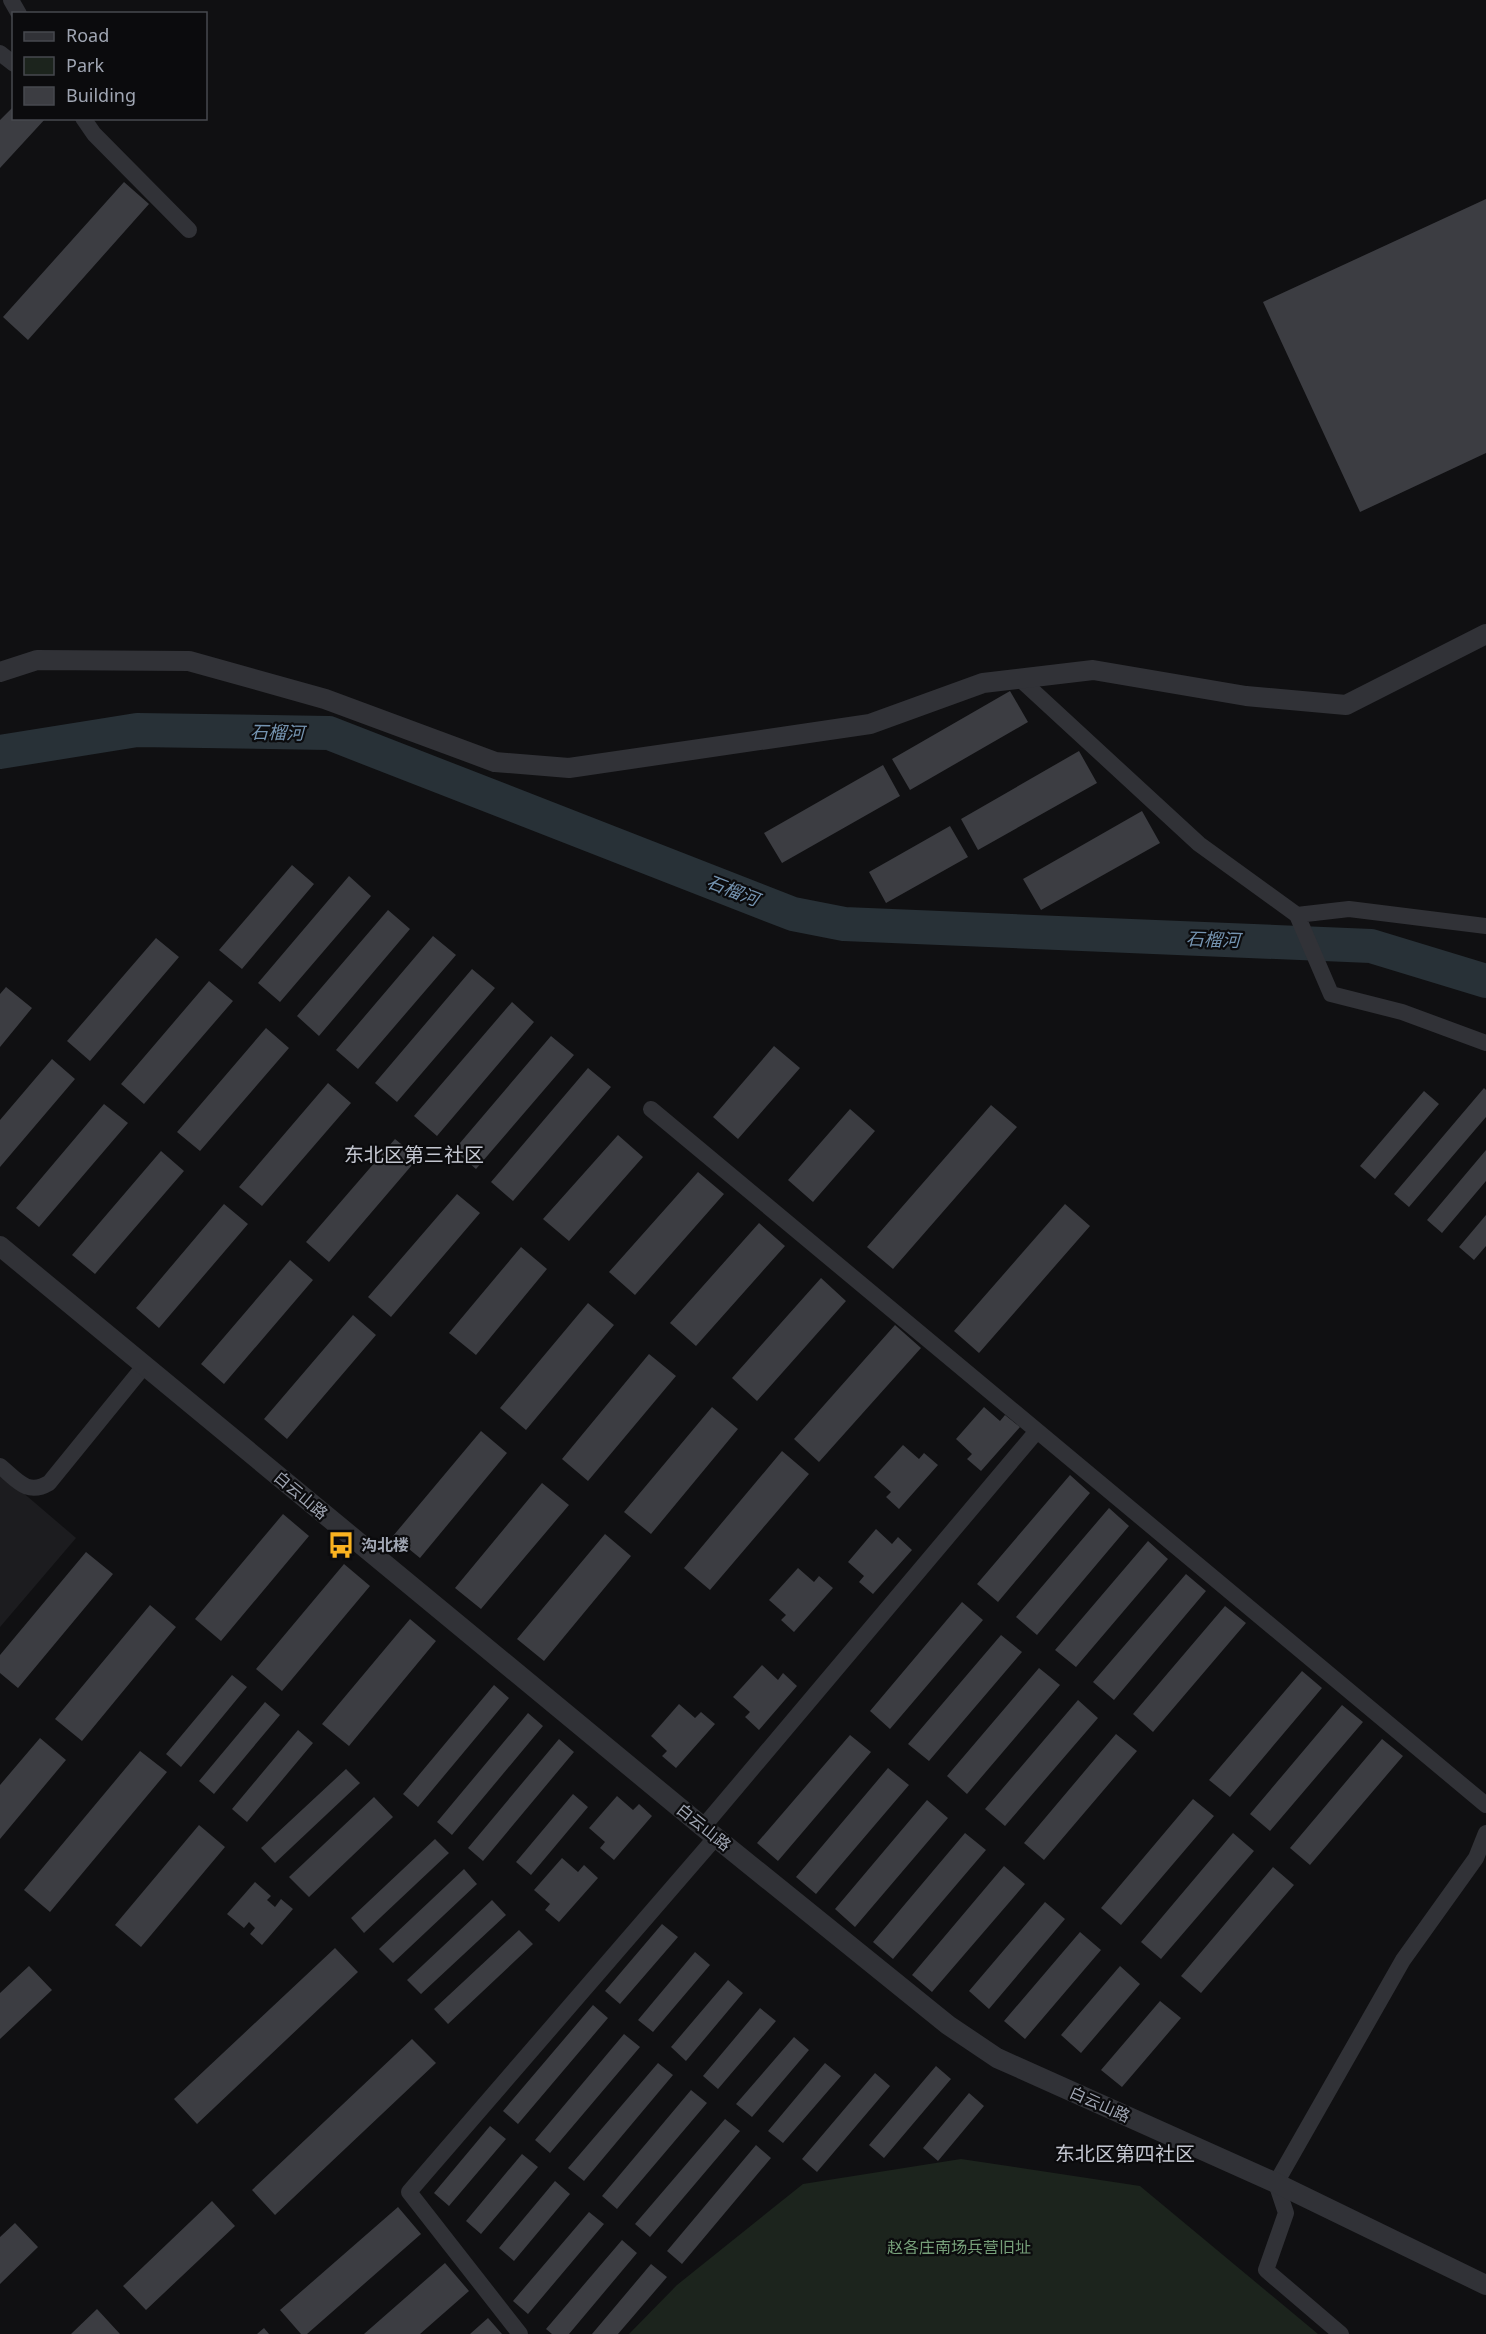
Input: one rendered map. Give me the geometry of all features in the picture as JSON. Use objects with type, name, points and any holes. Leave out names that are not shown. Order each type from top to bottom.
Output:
[{"type":"street","points":[[0,53],[12,62]]},
{"type":"street","points":[[78,120],[189,230]]},
{"type":"street","points":[[84,120],[94,134]]},
{"type":"street","points":[[0,672],[37,660],[189,661],[325,699],[495,762],[569,768],[870,724],[983,683],[1093,670],[1246,696],[1346,705],[1486,634]]},
{"type":"street","points":[[1020,679],[1199,844],[1299,918],[1331,994],[1402,1012],[1486,1043]]},
{"type":"street","points":[[1299,918],[1349,909],[1486,926]]},
{"type":"street","points":[[651,1109],[1486,1805]]},
{"type":"street","name":"白云山路","points":[[0,1246],[710,1832],[948,2025],[997,2058],[1276,2183],[1486,2284]]},
{"type":"street","points":[[0,1466],[24,1486],[32,1489],[39,1489],[49,1483],[145,1365]]},
{"type":"street","points":[[520,2334],[409,2192],[710,1832],[1037,1431]]},
{"type":"street","points":[[1341,2334],[1266,2270],[1286,2213],[1276,2183],[1403,1960],[1476,1858],[1486,1833]]},
{"type":"shaded area","points":[[0,1473],[76,1538],[0,1627]]},
{"type":"green space","name":"赵各庄南场兵营旧址","points":[[961,2159],[1140,2186],[1318,2334],[629,2334],[677,2285],[803,2184]]},
{"type":"building","points":[[12,108],[12,120],[44,120],[0,168],[0,120]]},
{"type":"building","points":[[124,182],[149,204],[28,340],[3,317]]},
{"type":"building","points":[[1486,199],[1486,453],[1360,512],[1263,302]]},
{"type":"building","points":[[1010,691],[1028,722],[910,790],[892,759]]},
{"type":"building","points":[[1079,751],[1097,783],[978,850],[961,819]]},
{"type":"building","points":[[883,765],[900,796],[782,863],[764,833]]},
{"type":"building","points":[[1142,811],[1160,843],[1041,910],[1023,879]]},
{"type":"building","points":[[950,826],[968,857],[886,903],[869,872]]},
{"type":"building","points":[[292,865],[314,884],[242,969],[219,950]]},
{"type":"building","points":[[349,876],[371,896],[280,1002],[258,983]]},
{"type":"building","points":[[388,910],[410,929],[319,1036],[297,1016]]},
{"type":"building","points":[[433,936],[456,955],[358,1069],[336,1050]]},
{"type":"building","points":[[156,938],[179,957],[90,1061],[67,1041]]},
{"type":"building","points":[[472,969],[495,988],[397,1102],[375,1083]]},
{"type":"building","points":[[209,981],[233,1001],[144,1104],[121,1084]]},
{"type":"building","points":[[6,987],[32,1008],[0,1047],[0,994]]},
{"type":"building","points":[[512,1002],[534,1022],[437,1136],[414,1116]]},
{"type":"building","points":[[266,1028],[289,1048],[200,1151],[177,1132]]},
{"type":"building","points":[[551,1036],[574,1055],[476,1169],[454,1150]]},
{"type":"building","points":[[774,1046],[800,1068],[738,1139],[713,1117]]},
{"type":"building","points":[[52,1059],[75,1079],[0,1167],[0,1120]]},
{"type":"building","points":[[588,1068],[611,1087],[513,1201],[491,1182]]},
{"type":"building","points":[[328,1083],[351,1103],[262,1206],[239,1187]]},
{"type":"building","points":[[1484,1088],[1486,1090],[1486,1117],[1409,1207],[1394,1194]]},
{"type":"building","points":[[1424,1091],[1439,1104],[1375,1179],[1360,1166]]},
{"type":"building","points":[[104,1104],[128,1123],[39,1227],[16,1208]]},
{"type":"building","points":[[991,1105],[1017,1127],[893,1269],[867,1247]]},
{"type":"building","points":[[850,1109],[875,1131],[813,1202],[788,1180]]},
{"type":"building","points":[[618,1135],[643,1157],[569,1241],[543,1219]]},
{"type":"building","points":[[395,1139],[418,1158],[329,1262],[306,1242]]},
{"type":"building","points":[[1486,1150],[1486,1181],[1442,1233],[1427,1220]]},
{"type":"building","points":[[161,1151],[184,1171],[95,1274],[72,1255]]},
{"type":"building","points":[[698,1172],[724,1194],[635,1295],[609,1272]]},
{"type":"building","points":[[457,1194],[480,1213],[391,1317],[368,1297]]},
{"type":"building","points":[[224,1204],[248,1224],[159,1328],[136,1308]]},
{"type":"building","points":[[1065,1204],[1090,1226],[979,1353],[954,1331]]},
{"type":"building","points":[[1486,1215],[1486,1246],[1474,1260],[1459,1247]]},
{"type":"building","points":[[759,1223],[785,1246],[696,1346],[670,1323]]},
{"type":"building","points":[[521,1247],[547,1269],[476,1355],[449,1333]]},
{"type":"building","points":[[290,1260],[313,1280],[224,1384],[201,1364]]},
{"type":"building","points":[[821,1278],[846,1301],[757,1401],[732,1378]]},
{"type":"building","points":[[588,1303],[614,1325],[526,1430],[500,1408]]},
{"type":"building","points":[[353,1315],[376,1335],[287,1439],[264,1419]]},
{"type":"building","points":[[895,1325],[921,1348],[819,1462],[794,1439]]},
{"type":"building","points":[[649,1354],[676,1376],[588,1481],[562,1459]]},
{"type":"building","points":[[712,1407],[738,1429],[651,1534],[624,1512]]},
{"type":"building","points":[[984,1407],[1000,1421],[1005,1415],[1020,1427],[981,1471],[967,1459],[972,1454],[956,1439]]},
{"type":"building","points":[[481,1431],[507,1453],[420,1558],[393,1536]]},
{"type":"building","points":[[903,1445],[919,1459],[924,1453],[938,1465],[899,1509],[886,1497],[891,1492],[874,1477]]},
{"type":"building","points":[[782,1451],[809,1474],[710,1590],[684,1568]]},
{"type":"building","points":[[1070,1475],[1090,1493],[998,1602],[977,1584]]},
{"type":"building","points":[[542,1483],[569,1505],[481,1609],[455,1588]]},
{"type":"building","points":[[1109,1508],[1129,1526],[1037,1635],[1016,1617]]},
{"type":"building","points":[[283,1514],[309,1536],[221,1641],[195,1619]]},
{"type":"building","points":[[876,1529],[892,1544],[898,1537],[912,1550],[873,1594],[859,1582],[864,1576],[848,1562]]},
{"type":"building","points":[[605,1534],[631,1556],[544,1661],[517,1639]]},
{"type":"building","points":[[1148,1541],[1168,1559],[1076,1667],[1055,1650]]},
{"type":"building","points":[[86,1552],[113,1574],[18,1688],[0,1673],[0,1655]]},
{"type":"building","points":[[344,1564],[370,1586],[282,1691],[256,1669]]},
{"type":"building","points":[[798,1568],[814,1582],[819,1576],[833,1588],[794,1632],[781,1620],[786,1615],[769,1600]]},
{"type":"building","points":[[1186,1574],[1206,1591],[1114,1700],[1093,1682]]},
{"type":"building","points":[[962,1602],[983,1620],[890,1729],[870,1711]]},
{"type":"building","points":[[150,1605],[176,1627],[82,1741],[55,1719]]},
{"type":"building","points":[[1225,1606],[1246,1623],[1153,1732],[1133,1714]]},
{"type":"building","points":[[410,1619],[436,1641],[349,1746],[322,1724]]},
{"type":"building","points":[[1001,1635],[1022,1652],[929,1761],[908,1744]]},
{"type":"building","points":[[762,1665],[778,1680],[783,1673],[797,1686],[759,1730],[745,1717],[750,1712],[733,1697]]},
{"type":"building","points":[[1039,1668],[1060,1685],[967,1794],[947,1776]]},
{"type":"building","points":[[1302,1671],[1322,1688],[1230,1797],[1209,1780]]},
{"type":"building","points":[[232,1675],[247,1687],[181,1767],[166,1754]]},
{"type":"building","points":[[494,1685],[509,1698],[418,1807],[403,1794]]},
{"type":"building","points":[[1078,1700],[1098,1718],[1005,1826],[985,1809]]},
{"type":"building","points":[[265,1702],[280,1715],[214,1794],[199,1781]]},
{"type":"building","points":[[679,1704],[695,1718],[701,1712],[715,1724],[676,1768],[662,1756],[667,1751],[651,1736]]},
{"type":"building","points":[[1342,1705],[1363,1722],[1270,1831],[1250,1814]]},
{"type":"building","points":[[528,1713],[543,1726],[452,1835],[437,1822]]},
{"type":"building","points":[[298,1730],[313,1743],[247,1822],[232,1809]]},
{"type":"building","points":[[1116,1734],[1137,1751],[1044,1860],[1024,1843]]},
{"type":"building","points":[[850,1735],[871,1752],[778,1861],[757,1843]]},
{"type":"building","points":[[40,1738],[66,1760],[0,1839],[0,1785]]},
{"type":"building","points":[[559,1739],[574,1752],[483,1861],[468,1848]]},
{"type":"building","points":[[1382,1739],[1403,1756],[1310,1865],[1290,1848]]},
{"type":"building","points":[[140,1751],[167,1772],[50,1912],[24,1890]]},
{"type":"building","points":[[888,1768],[909,1785],[816,1894],[796,1877]]},
{"type":"building","points":[[346,1769],[360,1783],[275,1863],[261,1848]]},
{"type":"building","points":[[573,1794],[588,1807],[531,1875],[516,1862]]},
{"type":"building","points":[[617,1796],[633,1810],[639,1804],[652,1816],[614,1860],[600,1848],[605,1842],[589,1828]]},
{"type":"building","points":[[374,1797],[393,1817],[309,1897],[289,1877]]},
{"type":"building","points":[[1193,1799],[1214,1816],[1121,1925],[1101,1908]]},
{"type":"building","points":[[927,1800],[948,1818],[855,1927],[835,1909]]},
{"type":"building","points":[[199,1825],[225,1847],[141,1947],[115,1925]]},
{"type":"building","points":[[965,1833],[986,1850],[893,1959],[873,1942]]},
{"type":"building","points":[[1233,1833],[1254,1851],[1161,1959],[1141,1942]]},
{"type":"building","points":[[435,1839],[449,1853],[364,1933],[351,1918]]},
{"type":"building","points":[[562,1858],[578,1872],[584,1865],[598,1878],[559,1922],[545,1910],[550,1904],[534,1890]]},
{"type":"building","points":[[1004,1866],[1025,1884],[932,1992],[912,1975]]},
{"type":"building","points":[[1273,1867],[1294,1885],[1201,1993],[1181,1976]]},
{"type":"building","points":[[464,1869],[477,1884],[393,1963],[379,1949]]},
{"type":"building","points":[[255,1882],[271,1896],[267,1900],[275,1907],[281,1899],[293,1909],[262,1945],[250,1934],[255,1928],[249,1922],[244,1928],[227,1914]]},
{"type":"building","points":[[492,1900],[506,1915],[421,1994],[407,1980]]},
{"type":"building","points":[[1045,1902],[1065,1919],[989,2009],[969,1991]]},
{"type":"building","points":[[662,1924],[678,1937],[620,2004],[605,1991]]},
{"type":"building","points":[[519,1930],[533,1944],[448,2024],[434,2009]]},
{"type":"building","points":[[1080,1932],[1101,1950],[1025,2039],[1004,2021]]},
{"type":"building","points":[[335,1948],[358,1972],[197,2124],[174,2099]]},
{"type":"building","points":[[695,1952],[710,1965],[653,2032],[638,2020]]},
{"type":"building","points":[[29,1966],[52,1990],[0,2039],[0,1993]]},
{"type":"building","points":[[1120,1966],[1140,1984],[1081,2053],[1061,2035]]},
{"type":"building","points":[[728,1980],[743,1993],[686,2061],[671,2047]]},
{"type":"building","points":[[1160,2001],[1181,2018],[1122,2087],[1101,2070]]},
{"type":"building","points":[[593,2005],[608,2018],[518,2124],[503,2111]]},
{"type":"building","points":[[760,2008],[776,2021],[718,2089],[703,2076]]},
{"type":"building","points":[[624,2034],[640,2047],[550,2153],[535,2140]]},
{"type":"building","points":[[794,2037],[809,2050],[752,2117],[736,2104]]},
{"type":"building","points":[[412,2039],[436,2063],[275,2215],[252,2190]]},
{"type":"building","points":[[658,2063],[673,2075],[584,2181],[568,2168]]},
{"type":"building","points":[[825,2063],[841,2076],[783,2143],[768,2131]]},
{"type":"building","points":[[936,2066],[951,2079],[884,2158],[869,2145]]},
{"type":"building","points":[[875,2073],[890,2086],[817,2172],[802,2159]]},
{"type":"building","points":[[691,2090],[707,2103],[617,2209],[602,2196]]},
{"type":"building","points":[[969,2093],[984,2106],[938,2161],[923,2148]]},
{"type":"building","points":[[725,2119],[740,2131],[650,2237],[635,2224]]},
{"type":"building","points":[[490,2126],[506,2139],[449,2206],[434,2193]]},
{"type":"building","points":[[756,2145],[771,2158],[682,2264],[667,2251]]},
{"type":"building","points":[[522,2154],[538,2167],[481,2234],[466,2221]]},
{"type":"building","points":[[555,2181],[570,2194],[514,2261],[499,2248]]},
{"type":"building","points":[[212,2201],[235,2226],[146,2310],[123,2286]]},
{"type":"building","points":[[398,2207],[421,2234],[307,2334],[301,2334],[280,2310]]},
{"type":"building","points":[[589,2212],[604,2224],[528,2314],[513,2301]]},
{"type":"building","points":[[15,2223],[38,2247],[0,2284],[0,2237]]},
{"type":"building","points":[[622,2240],[637,2253],[569,2334],[552,2334],[546,2329]]},
{"type":"building","points":[[445,2263],[469,2291],[420,2334],[364,2334]]},
{"type":"building","points":[[651,2264],[667,2277],[618,2334],[592,2334]]},
{"type":"building","points":[[97,2309],[120,2334],[71,2334]]},
{"type":"building","points":[[488,2318],[502,2334],[470,2334]]},
{"type":"building","points":[[264,2328],[269,2334],[257,2334]]},
{"type":"waterway","name":"石榴河","points":[[0,752],[137,730],[329,733],[793,914],[844,924],[1371,946],[1486,981]]},
{"type":"place","name":"沟北楼","points":[[341,1545]]},
{"type":"district","name":"东北区第三社区","points":[[414,1154]]},
{"type":"district","name":"东北区第四社区","points":[[1125,2153]]}]
